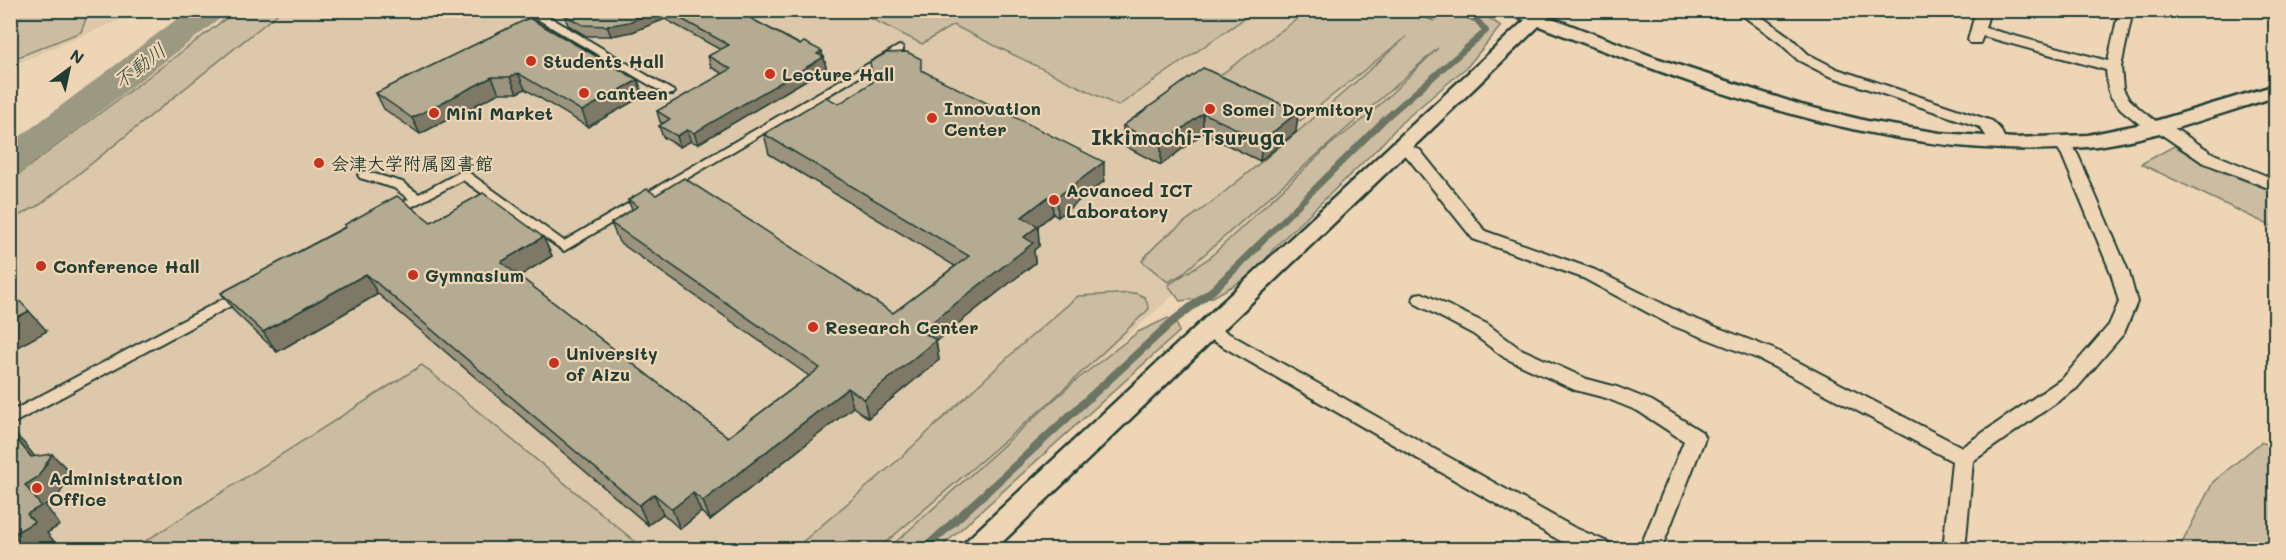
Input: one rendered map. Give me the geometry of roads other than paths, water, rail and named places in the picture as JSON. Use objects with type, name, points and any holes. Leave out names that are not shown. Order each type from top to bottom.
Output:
[{"type":"street","points":[[1514,10],[1538,15],[1722,86],[1826,119],[1916,135],[1999,142],[2062,143],[2123,135],[2157,127],[2276,91]]},
{"type":"street","points":[[1742,10],[1785,40],[1803,57],[1832,72],[1986,124],[1994,132],[1999,142]]},
{"type":"street","points":[[1983,10],[1977,36],[2114,67]]},
{"type":"street","points":[[2126,10],[2114,67],[2113,86],[2118,97],[2157,127],[2208,158],[2276,186]]},
{"type":"street","points":[[531,11],[669,93]]},
{"type":"street","points":[[975,549],[1210,330],[1538,15]]},
{"type":"street","points":[[376,222],[464,175],[564,247],[899,49]]},
{"type":"street","points":[[1954,549],[1963,457],[2070,383],[2117,328],[2128,302],[2120,273],[2070,155],[2062,143]]},
{"type":"street","points":[[1400,147],[1414,154],[1479,235],[1589,274],[1678,320],[1766,354],[1963,457]]},
{"type":"street","points":[[364,175],[398,185],[418,199]]},
{"type":"street","points":[[10,419],[252,289]]},
{"type":"street","points":[[1422,299],[1480,329],[1512,353],[1582,385],[1610,392],[1645,406],[1695,438],[1650,549]]},
{"type":"street","points":[[1210,330],[1562,541],[1602,549]]},
{"type":"waterway","name":"不動川","points":[[10,163],[210,10]]},
{"type":"waterway","points":[[1255,248],[1387,117],[1486,31],[1477,20],[1452,10]]},
{"type":"waterway","points":[[923,550],[1173,321],[1213,290],[1257,247]]},
{"type":"place","name":"Students Hall","points":[[531,61]]},
{"type":"place","name":"Lecture Hall","points":[[770,74]]},
{"type":"place","name":"canteen","points":[[584,93]]},
{"type":"place","name":"Somei Dormitory","points":[[1210,109]]},
{"type":"place","name":"Mini Market","points":[[434,113]]},
{"type":"place","name":"Innovation Center","points":[[932,118]]},
{"type":"place","name":"会津大学附属図書館","points":[[319,163]]},
{"type":"place","name":"Acvanced ICT Laboratory","points":[[1054,200]]},
{"type":"place","name":"Conference Hall","points":[[41,266]]},
{"type":"place","name":"Gymnasium","points":[[413,275]]},
{"type":"place","name":"Research Center","points":[[813,327]]},
{"type":"place","name":"University of Aizu","points":[[554,363]]},
{"type":"place","name":"Administration Office","points":[[37,488]]},
{"type":"district","name":"Ikkimachi-Tsuruga","points":[[1188,136]]}]
